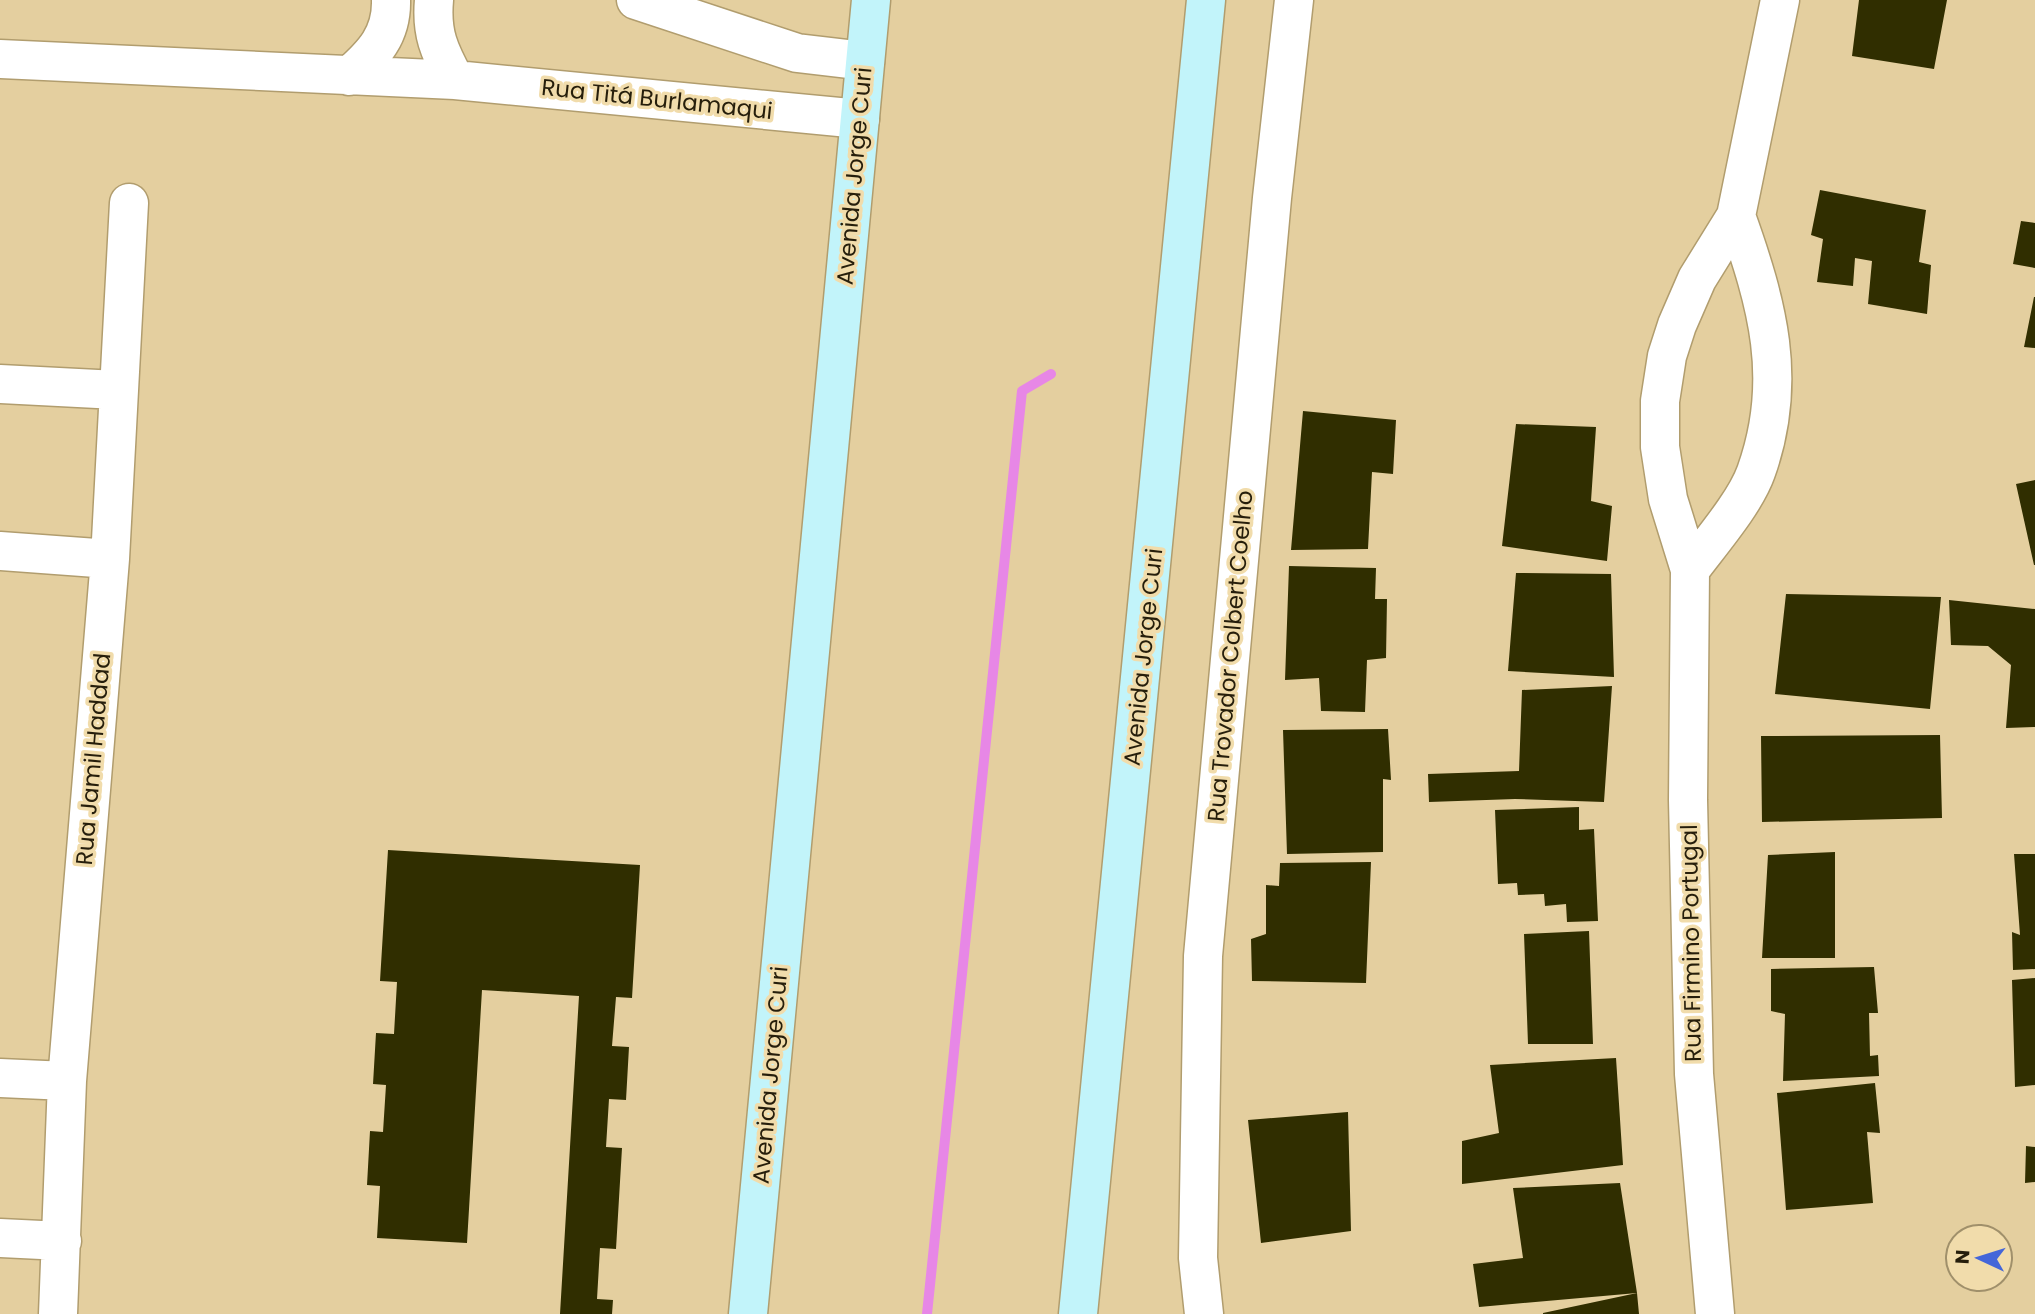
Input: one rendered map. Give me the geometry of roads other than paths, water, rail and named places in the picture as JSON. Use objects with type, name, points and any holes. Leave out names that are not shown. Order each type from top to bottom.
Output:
[{"type":"street","points":[[349,76],[372,57],[383,38],[391,13],[391,0]]},
{"type":"street","points":[[434,0],[432,22],[439,50],[455,80]]},
{"type":"street","points":[[636,0],[797,54],[865,61]]},
{"type":"street","name":"Avenida Jorge Curi","points":[[748,1314],[871,0]]},
{"type":"street","name":"Avenida Jorge Curi","points":[[1078,1314],[1206,0]]},
{"type":"street","name":"Rua Trovador Colbert Coelho","points":[[1204,1314],[1198,1258],[1203,957],[1272,198],[1294,0]]},
{"type":"street","name":"Rua Firmino Portugal","points":[[1715,1314],[1694,1074],[1688,800],[1690,570],[1668,499],[1660,447],[1660,401],[1667,356],[1677,325],[1698,279],[1735,216],[1780,0]]},
{"type":"street","name":"Rua Titá Burlamaqui","points":[[0,59],[455,80],[860,119]]},
{"type":"street","name":"Rua Jamil Haddad","points":[[58,1314],[67,1082],[110,559],[129,203]]},
{"type":"street","points":[[1690,570],[1731,516],[1755,474],[1767,428],[1773,377],[1769,328],[1758,278],[1735,216]]},
{"type":"street","points":[[0,384],[117,390]]},
{"type":"street","points":[[0,551],[110,559]]},
{"type":"street","points":[[0,1078],[67,1082]]},
{"type":"street","points":[[0,1238],[62,1241]]},
{"type":"waterway","points":[[927,1314],[1022,391],[1051,374]]}]
